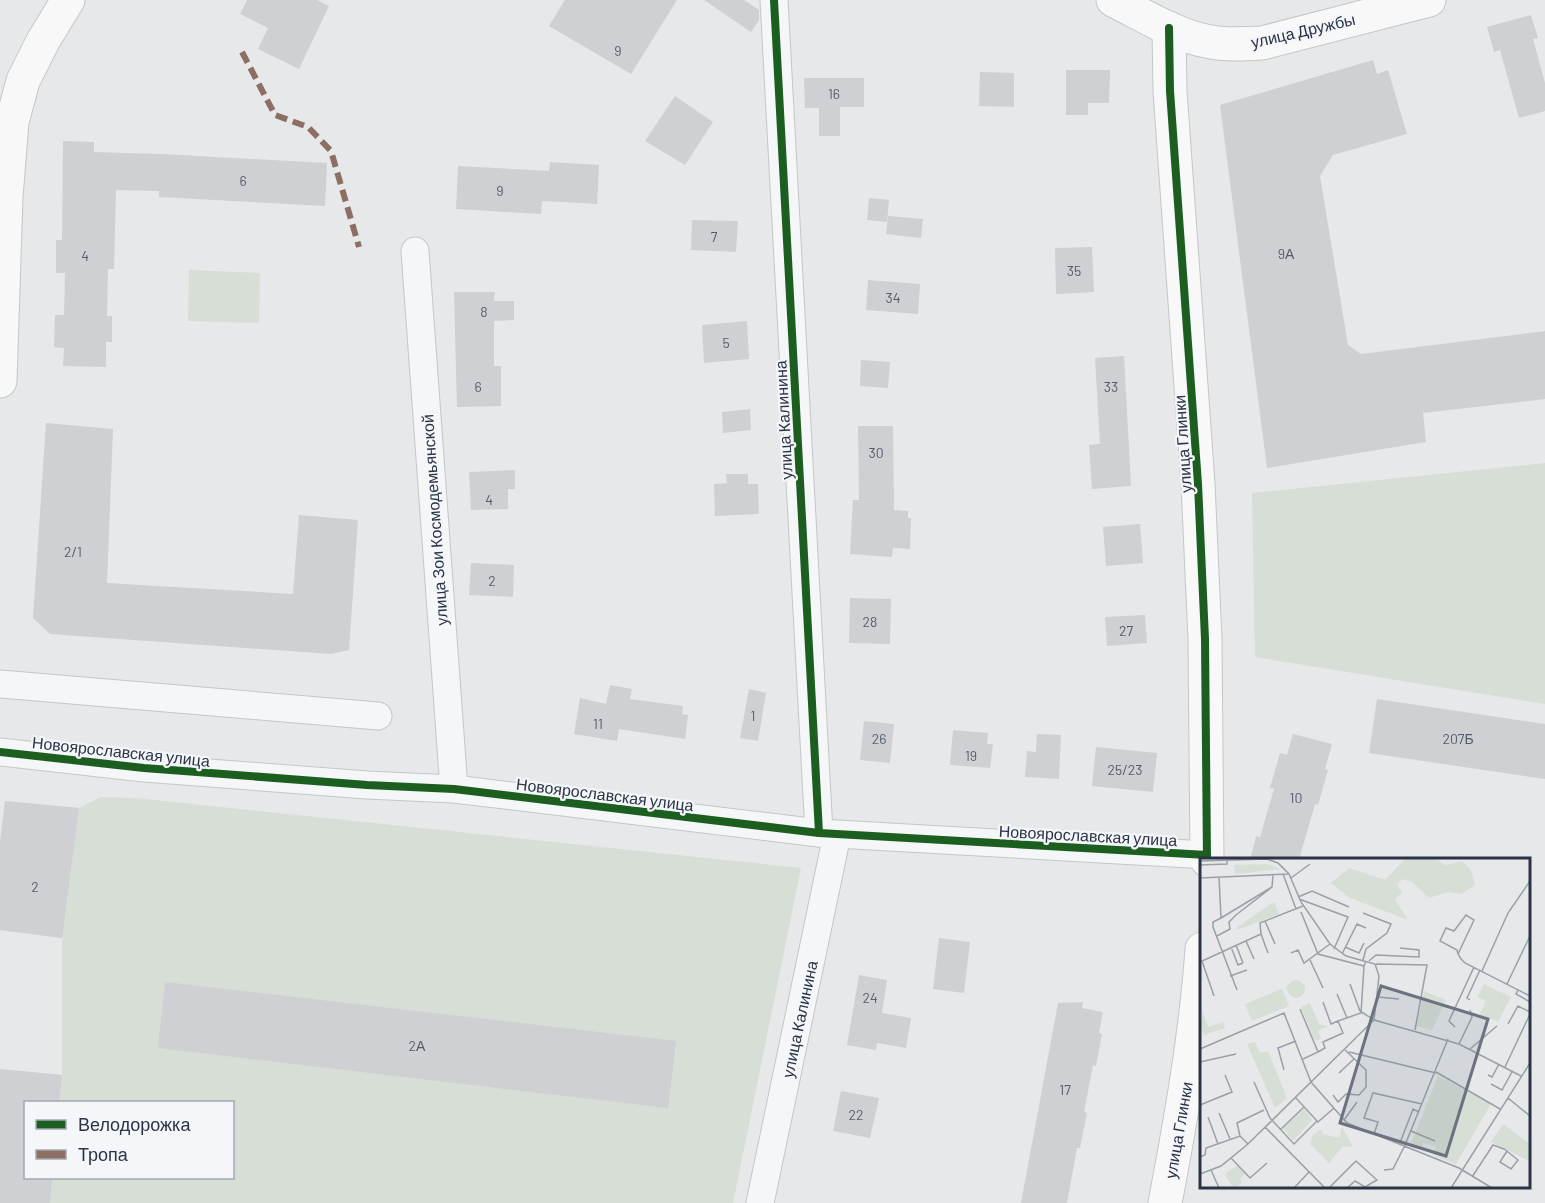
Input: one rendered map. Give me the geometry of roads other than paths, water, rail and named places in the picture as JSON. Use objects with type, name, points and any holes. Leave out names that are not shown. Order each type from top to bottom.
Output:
[{"type":"street","points":[[0,381],[6,197],[12,122],[22,81],[68,0]]},
{"type":"street","name":"улица Дружбы","points":[[1113,0],[1169,28],[1209,42],[1262,43],[1429,0]]},
{"type":"street","name":"улица Калинина","points":[[760,1203],[828,834],[774,3]]},
{"type":"street","name":"улица Глинки","points":[[1169,28],[1171,102],[1198,484],[1205,639],[1207,857]]},
{"type":"street","name":"улица Зои Космодемьянской","points":[[415,251],[454,789]]},
{"type":"street","points":[[0,684],[378,716]]},
{"type":"street","name":"Новоярославская улица","points":[[0,752],[144,768],[367,785],[454,789],[828,834],[1207,857]]},
{"type":"street","name":"улица Глинки","points":[[1165,1203],[1182,1115],[1200,972]]}]
